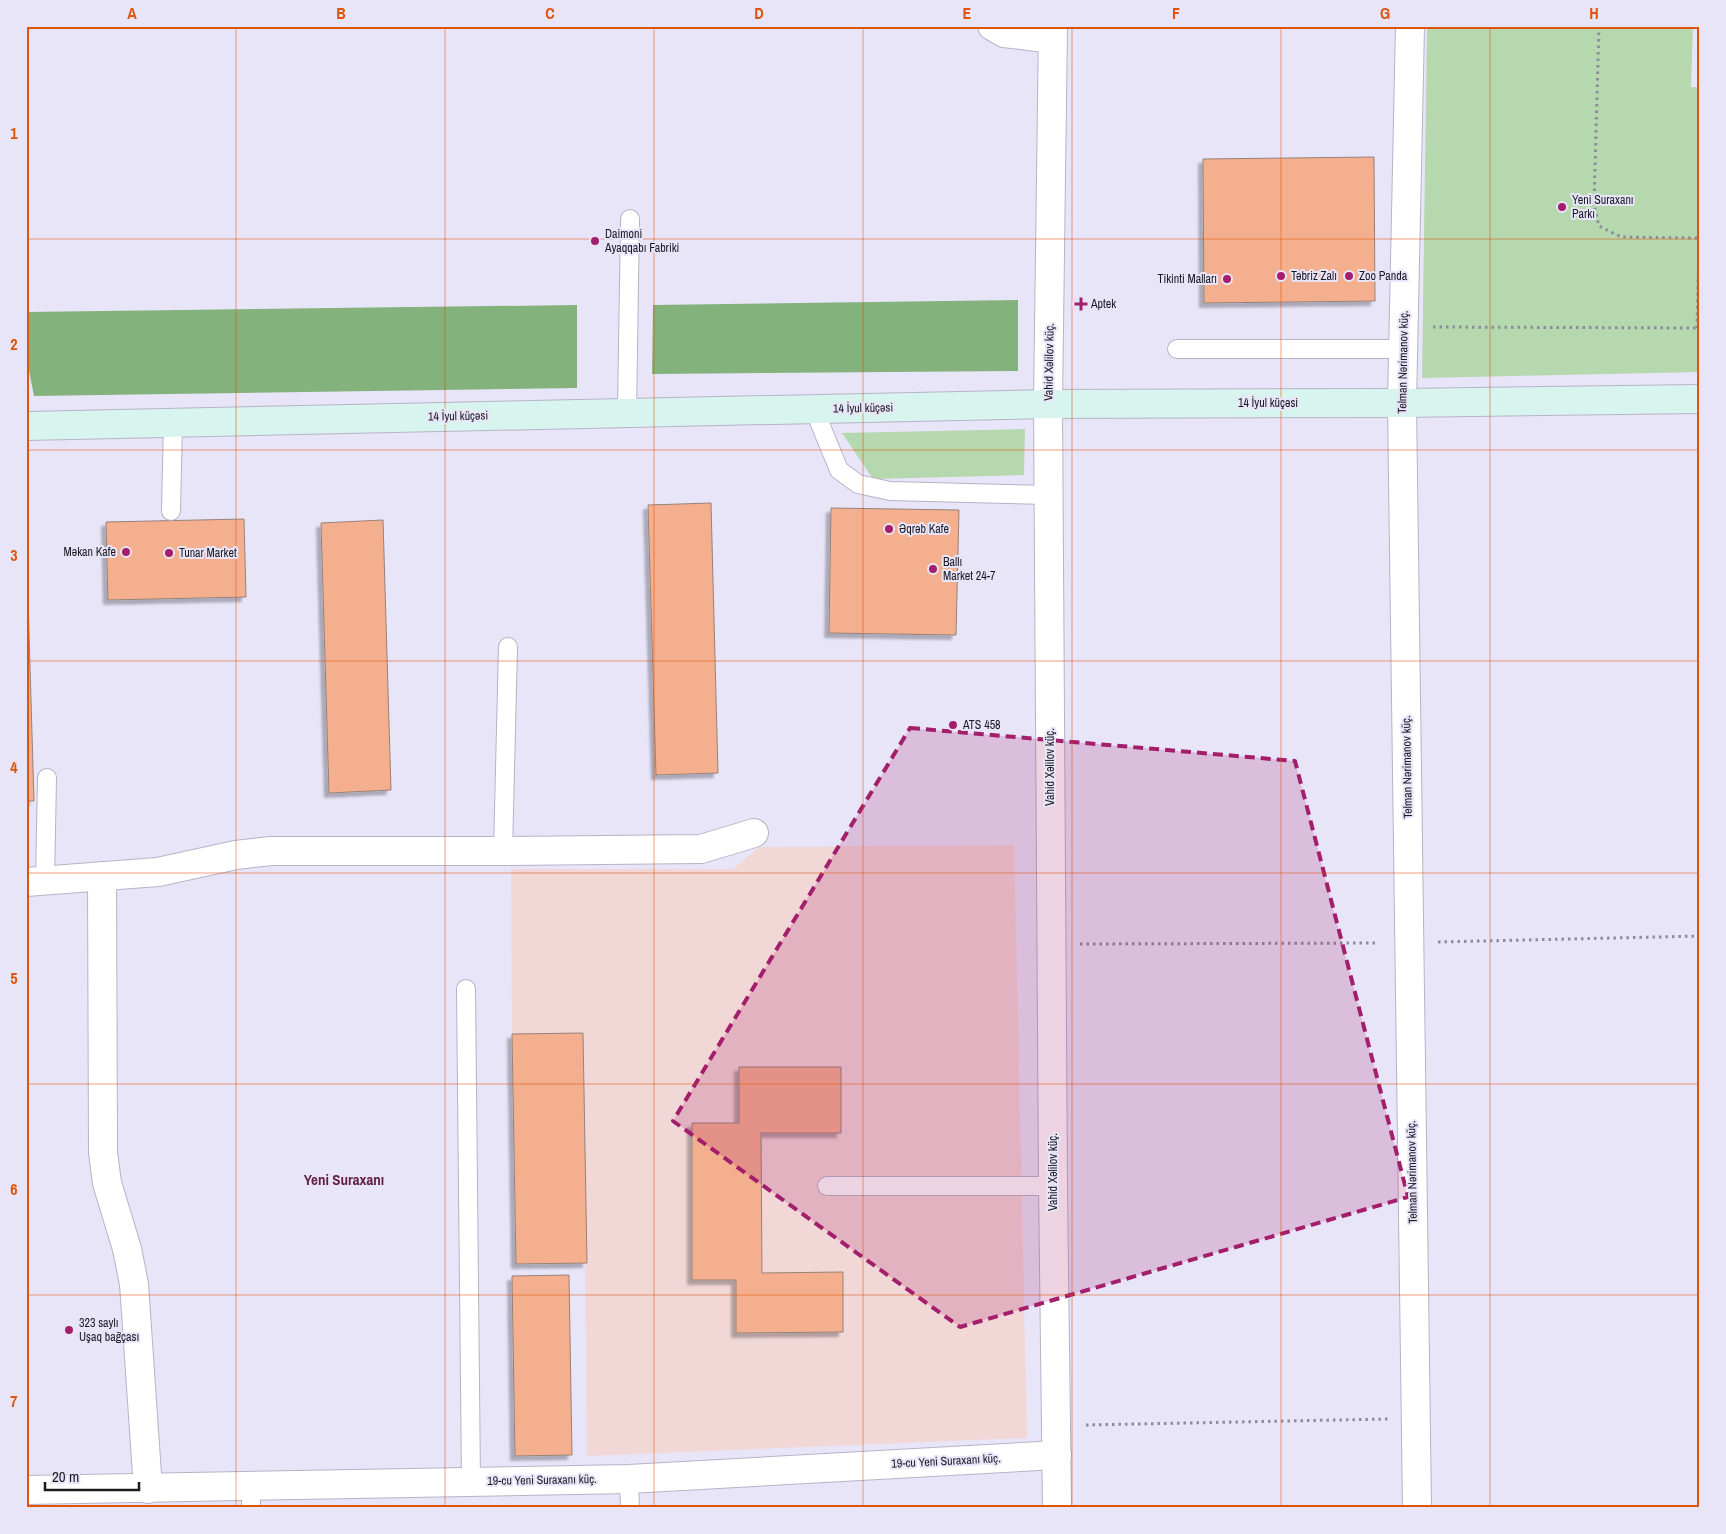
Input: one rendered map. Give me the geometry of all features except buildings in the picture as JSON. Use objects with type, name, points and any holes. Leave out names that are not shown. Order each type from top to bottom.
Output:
[{"type":"street","points":[[992,26],[1004,33],[1052,33]]},
{"type":"street","name":"Telman Nərimanov küç.","points":[[1410,26],[1402,403],[1417,1508]]},
{"type":"street","name":"Vahid Xəlilov küç.","points":[[1052,33],[1048,404],[1057,1508]]},
{"type":"street","name":"14 İyul küçəsi","points":[[26,426],[1048,404],[1402,403],[1700,398]]},
{"type":"street","points":[[36,881],[158,872],[236,855],[271,851],[701,849],[754,833]]},
{"type":"street","points":[[102,876],[103,1152],[107,1182],[127,1249],[134,1284],[148,1489]]},
{"type":"street","name":"19-cu Yeni Suraxanı küç.","points":[[26,1490],[148,1489],[251,1497],[471,1482],[629,1479],[1057,1456]]},
{"type":"lane","points":[[627,413],[630,219]]},
{"type":"lane","points":[[1178,349],[1403,349]]},
{"type":"lane","points":[[814,409],[839,470],[858,484],[890,491],[1049,495]]},
{"type":"lane","points":[[171,511],[173,422]]},
{"type":"lane","points":[[503,851],[508,647]]},
{"type":"lane","points":[[36,881],[47,778]]},
{"type":"lane","points":[[466,989],[471,1482]]},
{"type":"lane","points":[[827,1186],[1053,1186]]},
{"type":"lane","points":[[629,1479],[630,1508]]},
{"type":"path","points":[[1433,327],[1699,328],[1699,238],[1621,237],[1599,226],[1594,205],[1599,26]]},
{"type":"path","points":[[1052,944],[1409,943],[1700,936]]},
{"type":"path","points":[[1056,1426],[1416,1419]]},
{"type":"highlighted area","points":[[910,728],[1295,761],[1408,1197],[960,1327],[673,1121]]},
{"type":"shaded area","points":[[1014,845],[1027,1438],[587,1456],[583,1033],[512,1034],[511,869],[733,869],[759,847]]},
{"type":"green space","name":"Yeni Suraxanı Parkı","points":[[1427,26],[1693,26],[1691,87],[1700,87],[1700,372],[1422,378]]},
{"type":"green space","points":[[1018,300],[1018,371],[652,374],[653,305]]},
{"type":"green space","points":[[577,305],[577,388],[34,396],[26,356],[26,312]]},
{"type":"green space","points":[[1025,429],[1024,475],[873,479],[842,433]]},
{"type":"place","name":"Yeni Suraxanı Parkı","points":[[1562,207]]},
{"type":"place","name":"Daimoni Ayaqqabı Fabriki","points":[[595,241]]},
{"type":"place","name":"Təbriz Zalı","points":[[1281,276]]},
{"type":"place","name":"Zoo Panda","points":[[1349,276]]},
{"type":"place","name":"Tikinti Malları","points":[[1227,279]]},
{"type":"place","name":"Aptek","points":[[1081,304]]},
{"type":"place","name":"Əqrəb Kafe","points":[[889,529]]},
{"type":"place","name":"Məkan Kafe","points":[[126,552]]},
{"type":"place","name":"Tunar Market","points":[[169,553]]},
{"type":"place","name":"Ballı Market 24-7","points":[[933,569]]},
{"type":"place","name":"ATS 458","points":[[953,725]]},
{"type":"place","name":"323 saylı Uşaq bağçası","points":[[69,1330]]},
{"type":"district","name":"Yeni Suraxanı","points":[[344,1179]]}]
